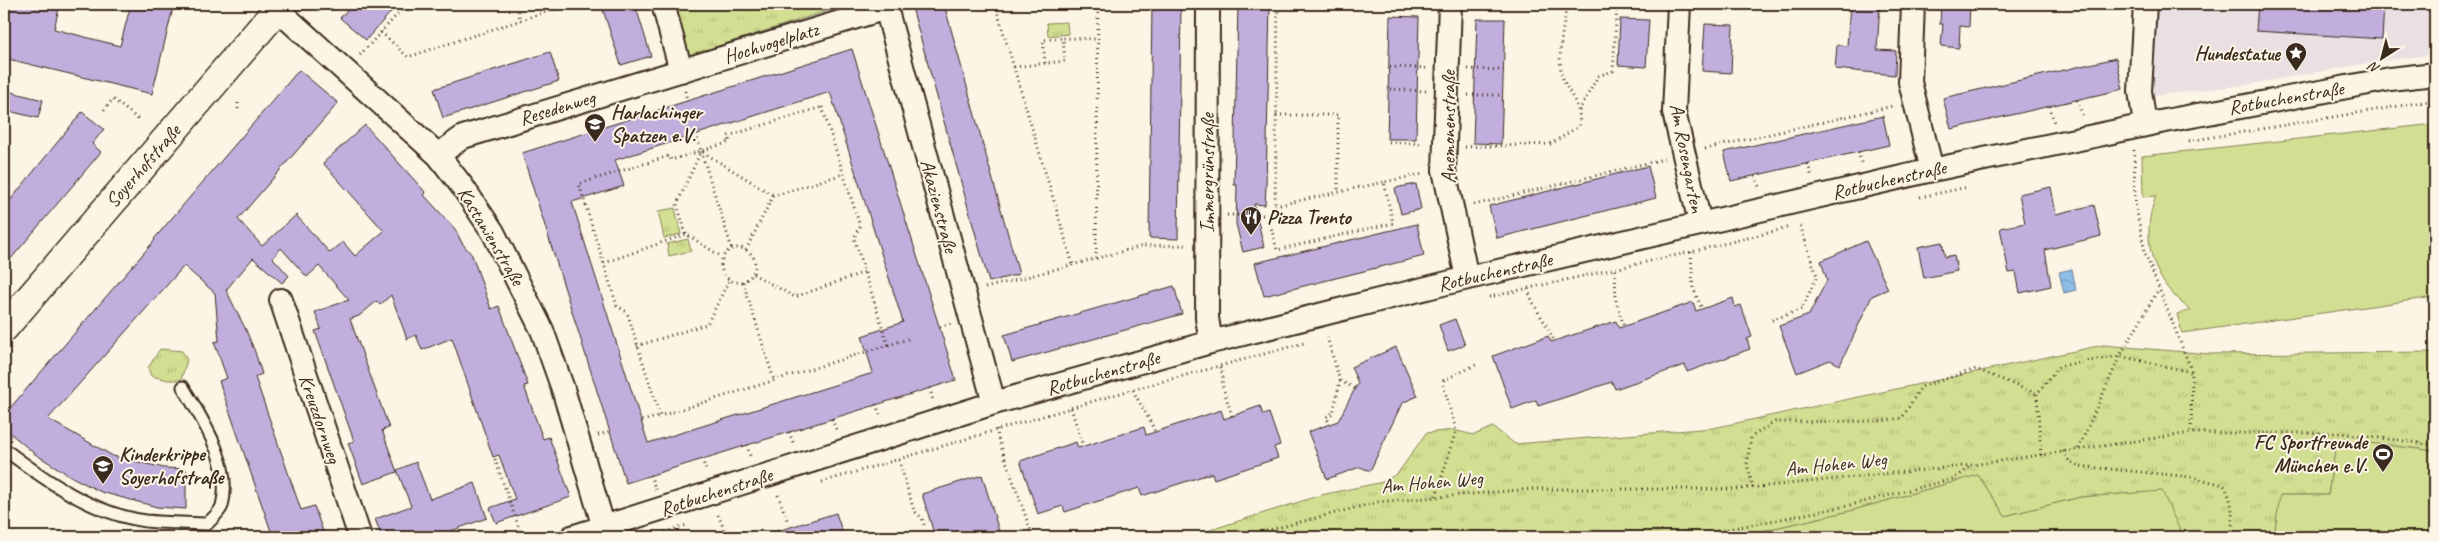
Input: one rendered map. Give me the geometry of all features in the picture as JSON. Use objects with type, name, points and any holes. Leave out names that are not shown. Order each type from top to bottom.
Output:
[{"type":"main road","name":"Soyerhofstraße","points":[[4,328],[279,7]]},
{"type":"street","points":[[664,4],[681,71]]},
{"type":"street","name":"Immergrünstraße","points":[[1208,4],[1206,318],[1211,342]]},
{"type":"street","name":"Anemonenstraße","points":[[1450,4],[1444,154],[1468,278]]},
{"type":"street","name":"Am Rosengarten","points":[[1679,4],[1674,112],[1700,223]]},
{"type":"street","points":[[1913,4],[1910,82],[1932,170]]},
{"type":"street","points":[[2145,4],[2140,91],[2145,125]]},
{"type":"street","name":"Hochvogelplatz","points":[[681,71],[886,6]]},
{"type":"street","name":"Akazienstraße","points":[[886,6],[994,403]]},
{"type":"street","name":"Kastanienstraße","points":[[279,7],[438,155],[462,186],[493,232],[542,330],[604,528]]},
{"type":"street","name":"Resedenweg","points":[[438,155],[463,137],[681,71]]},
{"type":"street","name":"Rotbuchenstraße","points":[[572,537],[994,403],[1211,342],[1468,278],[1932,170],[2145,125],[2322,91],[2435,74]]},
{"type":"street","name":"Kreuzdornweg","points":[[280,300],[360,537]]},
{"type":"lane","points":[[4,449],[45,480],[98,507],[145,520],[208,524],[222,508],[224,481],[219,458],[205,425],[183,387]]},
{"type":"path","points":[[363,52],[407,4]]},
{"type":"path","points":[[433,4],[438,8]]},
{"type":"path","points":[[506,4],[505,6],[517,4],[520,21]]},
{"type":"path","points":[[382,32],[408,57],[561,7],[560,4]]},
{"type":"path","points":[[995,4],[1073,265]]},
{"type":"path","points":[[1096,259],[1098,4]]},
{"type":"path","points":[[1268,215],[1275,206],[1278,4]]},
{"type":"path","points":[[1389,142],[1444,154],[1551,144],[1579,126],[1581,115],[1561,73],[1560,48],[1567,4]]},
{"type":"path","points":[[1579,111],[1598,76],[1613,71],[1617,4]]},
{"type":"path","points":[[1014,67],[1064,61],[1063,38]]},
{"type":"path","points":[[1045,63],[1043,40],[1097,38]]},
{"type":"path","points":[[1390,89],[1502,95]]},
{"type":"path","points":[[104,110],[114,99],[139,120]]},
{"type":"path","points":[[2180,142],[2435,100]]},
{"type":"path","points":[[238,102],[238,109]]},
{"type":"path","points":[[2050,106],[2055,125]]},
{"type":"path","points":[[660,416],[626,312],[617,306],[579,184],[669,156],[671,160],[730,142],[728,136],[822,107],[860,226],[854,238],[888,345]]},
{"type":"path","points":[[1276,115],[1338,115],[1338,192]]},
{"type":"path","points":[[696,134],[732,249]]},
{"type":"path","points":[[2124,152],[2134,150],[2135,202],[2145,253],[2192,372],[2191,433]]},
{"type":"path","points":[[701,151],[774,196]]},
{"type":"path","points":[[701,151],[678,204],[686,234],[722,257]]},
{"type":"path","points":[[1275,206],[1384,182],[1444,154]]},
{"type":"path","points":[[746,250],[774,196],[843,174]]},
{"type":"path","points":[[1268,215],[1277,250],[1393,223],[1384,182]]},
{"type":"path","points":[[1916,198],[1974,186]]},
{"type":"path","points":[[1206,215],[1268,215]]},
{"type":"path","points":[[1484,298],[1615,270],[1802,224],[1817,276],[1802,309],[1772,320]]},
{"type":"path","points":[[604,263],[686,234]]},
{"type":"path","points":[[963,293],[1143,246],[1206,245]]},
{"type":"path","points":[[732,249],[746,250],[754,260],[753,274],[742,282],[729,281],[721,270],[722,257],[732,249]]},
{"type":"path","points":[[1691,252],[1693,288],[1702,309]]},
{"type":"path","points":[[1615,270],[1616,301],[1624,327]]},
{"type":"path","points":[[753,274],[795,297],[865,272]]},
{"type":"path","points":[[638,346],[708,324],[729,281]]},
{"type":"path","points":[[742,282],[774,380]]},
{"type":"path","points":[[1528,289],[1532,303],[1547,324],[1554,341]]},
{"type":"path","points":[[2078,450],[2120,356],[2159,289]]},
{"type":"path","points":[[1321,338],[1336,334]]},
{"type":"path","points":[[1327,337],[1340,381],[1333,413],[1326,417],[1330,424]]},
{"type":"path","points":[[642,421],[908,339]]},
{"type":"path","points":[[815,484],[1133,390],[1220,368],[1306,342]]},
{"type":"path","points":[[2041,455],[2037,394],[2059,366],[2120,356],[2192,372]]},
{"type":"path","points":[[1436,496],[1456,430],[1443,384],[1444,380],[1478,364]]},
{"type":"path","points":[[1220,368],[1223,376],[1222,384],[1232,416]]},
{"type":"path","points":[[1753,488],[1748,464],[1751,437],[1775,422],[1880,421],[1902,418],[1921,388],[1976,369],[2037,394]]},
{"type":"path","points":[[1340,381],[1355,388]]},
{"type":"path","points":[[1133,390],[1155,432]]},
{"type":"path","points":[[994,403],[998,438],[1033,537]]},
{"type":"path","points":[[1071,408],[1084,446]]},
{"type":"path","name":"Am Hohen Weg","points":[[1242,537],[1378,502],[1532,489],[1753,488],[1972,465],[2191,433],[2340,433],[2435,445]]},
{"type":"path","points":[[2063,452],[2069,461],[2079,466],[2192,477],[2224,485],[2230,497],[2234,515],[2231,537]]},
{"type":"path","points":[[495,459],[522,537]]},
{"type":"path","points":[[899,460],[914,511],[922,518],[925,527]]},
{"type":"path","points":[[1688,537],[1847,506],[1952,479],[1972,465]]},
{"type":"path","points":[[770,498],[787,493]]},
{"type":"path","points":[[778,496],[790,528]]},
{"type":"path","points":[[709,518],[727,512]]},
{"type":"path","points":[[718,515],[724,529],[724,537]]},
{"type":"path","points":[[651,537],[691,524]]},
{"type":"shaded area","points":[[2157,4],[2435,4],[2435,54],[2380,61],[2245,85],[2150,96]]},
{"type":"green space","points":[[674,4],[848,4],[688,56]]},
{"type":"green space","points":[[1067,22],[1068,34],[1048,36],[1047,23]]},
{"type":"green space","points":[[2435,124],[2435,297],[2182,333],[2177,314],[2191,310],[2167,287],[2153,259],[2149,228],[2156,196],[2143,197],[2142,156]]},
{"type":"green space","points":[[675,208],[681,234],[664,238],[658,211]]},
{"type":"green space","points":[[688,239],[691,251],[669,256],[667,244]]},
{"type":"green space","points":[[2103,345],[2209,354],[2435,352],[2435,451],[2337,439],[2328,495],[2281,495],[2274,537],[2183,537],[2161,492],[2081,497],[2005,516],[1978,475],[1850,511],[1736,537],[1188,537],[1321,495],[1383,482],[1398,473],[1426,433],[1453,430],[1474,435],[1493,427],[1515,444],[1713,428]]},
{"type":"green space","points":[[160,349],[182,351],[187,360],[181,380],[168,380],[151,376],[148,368]]},
{"type":"green space","name":"FC Sportfreunde München e.V.","points":[[2337,439],[2435,451],[2435,537],[2274,537],[2280,495],[2328,495]]},
{"type":"green space","points":[[1978,475],[2005,516],[2081,497],[2162,491],[2183,537],[1736,537],[1850,511]]},
{"type":"water","points":[[2072,269],[2076,290],[2064,293],[2059,272]]},
{"type":"building","points":[[5,4],[60,4],[54,29],[120,46],[131,4],[174,4],[152,94],[4,58]]},
{"type":"building","points":[[353,4],[398,4],[366,40],[340,18]]},
{"type":"building","points":[[601,4],[635,4],[651,56],[621,65]]},
{"type":"building","points":[[911,4],[944,4],[1019,274],[989,282]]},
{"type":"building","points":[[1152,4],[1181,4],[1178,239],[1149,238]]},
{"type":"building","points":[[1238,4],[1270,4],[1265,205],[1254,204],[1264,247],[1243,252],[1236,224],[1237,185],[1234,185]]},
{"type":"building","points":[[1850,4],[1880,4],[1877,50],[1896,51],[1895,75],[1835,69],[1837,45],[1847,46]]},
{"type":"building","points":[[1941,4],[1970,4],[1969,27],[1960,26],[1959,48],[1941,46],[1943,24],[1940,24]]},
{"type":"building","points":[[2258,4],[2384,4],[2382,39],[2256,31]]},
{"type":"building","points":[[1390,16],[1419,17],[1416,139],[1387,139]]},
{"type":"building","points":[[1477,19],[1505,19],[1501,144],[1473,143]]},
{"type":"building","points":[[1620,19],[1649,20],[1646,67],[1618,65]]},
{"type":"building","points":[[1705,24],[1733,25],[1731,73],[1702,71]]},
{"type":"building","points":[[852,49],[956,380],[626,483],[522,153]],"holes":[[[830,92],[903,322],[862,336],[873,373],[648,443],[572,202],[624,186],[615,160]]]},
{"type":"building","points":[[550,52],[559,81],[443,118],[434,89]]},
{"type":"building","points":[[2116,58],[2123,89],[1951,129],[1943,98]]},
{"type":"building","points":[[299,70],[338,103],[238,219],[262,246],[296,215],[330,253],[343,242],[355,256],[384,231],[323,163],[365,125],[426,193],[424,195],[455,229],[462,243],[472,255],[491,309],[499,306],[528,385],[524,386],[543,439],[549,437],[571,497],[496,523],[490,508],[515,499],[499,455],[493,457],[452,338],[422,350],[416,335],[407,339],[391,295],[380,305],[377,301],[359,316],[350,319],[389,428],[382,430],[397,472],[363,484],[348,443],[354,441],[315,331],[321,329],[315,312],[349,300],[319,266],[307,277],[281,248],[273,258],[289,276],[282,283],[253,258],[226,290],[255,352],[262,374],[255,377],[301,510],[314,506],[325,537],[273,537],[219,381],[227,378],[214,342],[219,341],[215,293],[184,266],[48,419],[113,456],[164,468],[186,469],[186,509],[157,507],[101,492],[35,454],[4,428],[4,415]]},
{"type":"building","points":[[7,91],[43,100],[38,118],[4,110]]},
{"type":"building","points":[[82,112],[104,129],[92,144],[101,152],[4,267],[4,208]]},
{"type":"building","points":[[1883,116],[1889,145],[1731,181],[1724,152]]},
{"type":"building","points":[[1648,166],[1656,198],[1497,238],[1489,206]]},
{"type":"building","points":[[1416,184],[1421,209],[1401,214],[1395,188]]},
{"type":"building","points":[[2051,187],[2056,214],[2094,205],[2101,236],[2045,250],[2051,286],[2020,293],[2016,272],[2009,273],[2000,228],[2025,223],[2019,194]]},
{"type":"building","points":[[1417,224],[1424,256],[1264,296],[1255,263]]},
{"type":"building","points":[[1866,241],[1888,289],[1872,296],[1840,365],[1830,360],[1797,373],[1779,326],[1809,315],[1827,280],[1821,261]]},
{"type":"building","points":[[1942,242],[1945,257],[1954,255],[1957,271],[1924,278],[1918,247]]},
{"type":"building","points":[[1174,286],[1182,314],[1012,362],[1004,335]]},
{"type":"building","points":[[1733,298],[1735,307],[1741,305],[1752,337],[1747,339],[1750,349],[1687,372],[1685,365],[1615,389],[1612,382],[1538,406],[1536,400],[1512,409],[1493,356],[1548,336],[1551,342],[1616,321],[1619,328],[1693,302],[1696,311]]},
{"type":"building","points":[[1455,319],[1465,345],[1448,351],[1439,325]]},
{"type":"building","points":[[1396,347],[1418,396],[1402,403],[1370,471],[1360,467],[1327,479],[1308,432],[1338,421],[1358,383],[1351,367]]},
{"type":"building","points":[[1260,406],[1263,415],[1269,413],[1280,445],[1274,447],[1278,458],[1214,479],[1212,473],[1142,496],[1139,488],[1065,512],[1063,506],[1038,514],[1020,461],[1076,442],[1078,448],[1144,427],[1146,435],[1221,410],[1224,419]]},
{"type":"building","points":[[416,462],[430,499],[475,483],[487,518],[434,537],[382,537],[375,519],[411,506],[397,470]]},
{"type":"building","points":[[982,475],[999,531],[988,534],[986,537],[935,537],[922,494]]},
{"type":"building","points":[[836,513],[844,537],[772,537],[771,533]]},
{"type":"place","name":"Hundestatue","points":[[2296,72]]},
{"type":"place","name":"Harlachinger Spatzen e.V.","points":[[595,143]]},
{"type":"place","name":"Pizza Trento","points":[[1251,236]]},
{"type":"place","name":"FC Sportfreunde München e.V.","points":[[2383,473]]},
{"type":"place","name":"Kinderkrippe Soyerhofstraße","points":[[103,485]]}]
